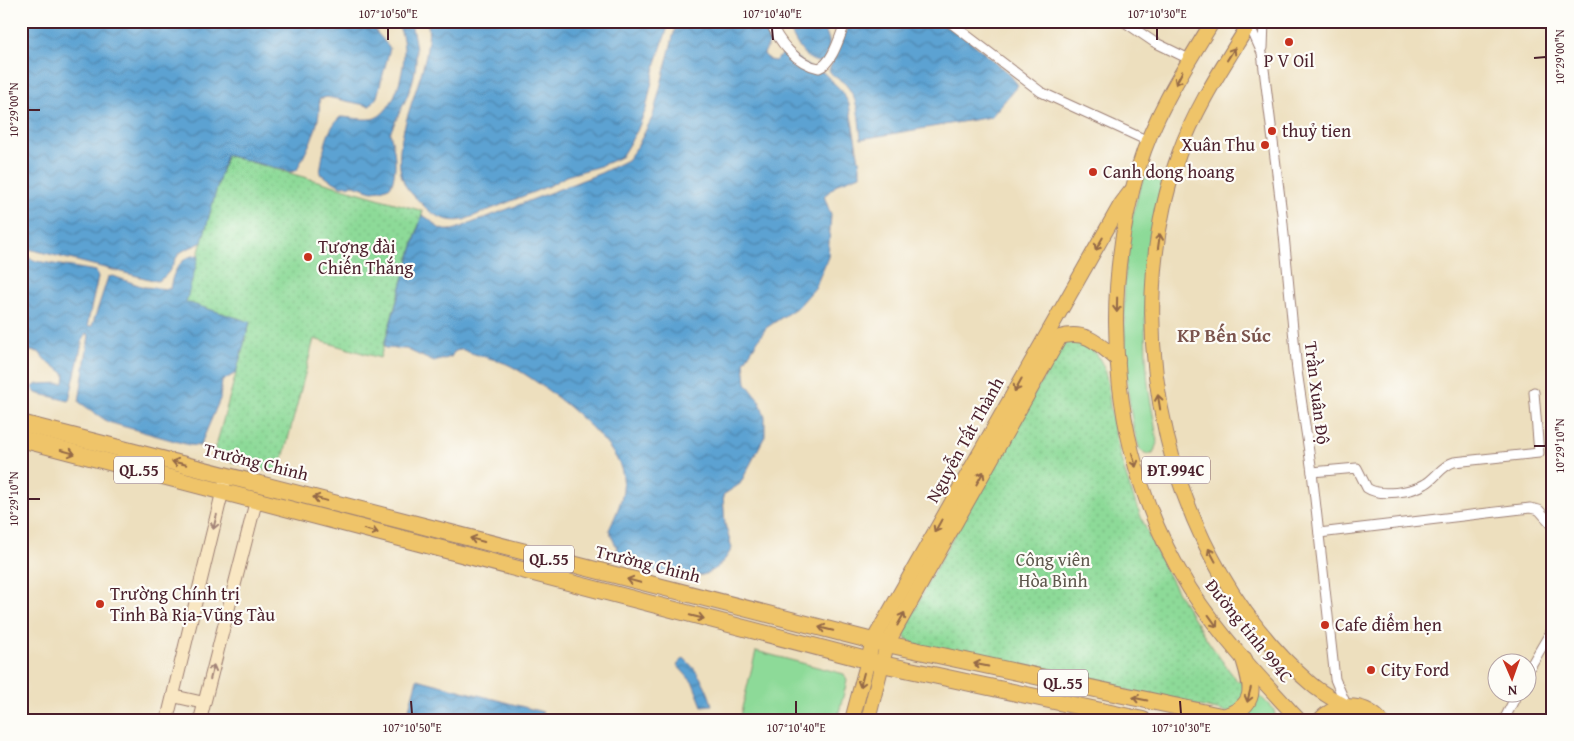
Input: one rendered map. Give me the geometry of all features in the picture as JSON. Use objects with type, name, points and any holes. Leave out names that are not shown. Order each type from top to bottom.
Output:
[{"type":"highway","name":"Trường Chinh","points":[[21,423],[880,643],[1231,718]]},
{"type":"highway","name":"Trường Chinh","points":[[21,440],[875,662],[1143,720]]},
{"type":"highway","points":[[656,606],[660,588]]},
{"type":"highway","points":[[1231,718],[1246,705],[1251,694],[1251,684],[1244,659]]},
{"type":"highway","points":[[1321,720],[1329,712],[1347,707],[1365,710],[1379,720]]},
{"type":"main road","name":"Đường tỉnh 994C","points":[[1213,21],[1190,60],[1148,141],[1134,188],[1118,275],[1116,336],[1125,424],[1147,502],[1172,557],[1190,588],[1244,659],[1299,720]]},
{"type":"main road","name":"Đường tỉnh 994C","points":[[1250,23],[1200,106],[1178,154],[1172,176],[1161,225],[1154,276],[1152,342],[1156,379],[1167,439],[1178,479],[1206,544],[1229,586],[1253,622],[1292,666],[1312,685],[1347,707]]},
{"type":"main road","name":"Nguyễn Tất Thành","points":[[852,720],[875,662],[880,643],[1054,334],[1121,204],[1134,188]]},
{"type":"main road","points":[[1054,334],[1081,334],[1091,339],[1118,360]]},
{"type":"main road","name":"Nguyễn Tất Thành","points":[[868,720],[875,662]]},
{"type":"street","points":[[770,21],[776,36],[787,48],[805,62],[819,68],[825,65],[832,53],[846,21]]},
{"type":"street","points":[[946,21],[1047,95],[1148,141]]},
{"type":"street","points":[[1123,21],[1154,42],[1190,60]]},
{"type":"street","points":[[1262,53],[1264,21]]},
{"type":"street","name":"Trần Xuân Độ","points":[[1250,23],[1262,53],[1302,416],[1312,472],[1335,679],[1347,707]]},
{"type":"street","points":[[1312,472],[1357,468],[1367,488],[1382,492],[1422,486],[1442,468],[1454,462],[1536,454],[1540,450],[1534,392]]},
{"type":"street","points":[[167,720],[226,475]]},
{"type":"street","points":[[200,720],[260,484]]},
{"type":"street","points":[[1319,533],[1530,508],[1539,510],[1553,526]]},
{"type":"street","points":[[1536,657],[1553,628]]},
{"type":"street","points":[[173,696],[204,704]]},
{"type":"street","points":[[1504,720],[1511,704]]},
{"type":"green space","points":[[226,155],[423,211],[380,358],[314,339],[279,474],[213,457],[250,322],[185,302]]},
{"type":"green space","points":[[1146,171],[1163,177],[1150,252],[1145,323],[1148,380],[1157,443],[1153,454],[1147,454],[1140,450],[1134,429],[1128,385],[1124,315],[1128,242],[1138,194]]},
{"type":"green space","name":"Công viên Hòa Bình","points":[[1067,342],[1077,342],[1089,347],[1102,364],[1107,381],[1121,459],[1147,531],[1173,584],[1203,634],[1238,682],[1242,679],[1247,692],[1231,713],[917,645],[906,639],[904,634],[929,580],[1061,347]]},
{"type":"green space","points":[[756,651],[844,674],[847,681],[837,720],[739,720]]},
{"type":"green space","points":[[1259,695],[1274,710],[1276,720],[1244,719]]},
{"type":"water","points":[[21,21],[132,21],[144,24],[153,21],[367,21],[390,48],[377,97],[370,106],[327,97],[319,99],[316,126],[310,144],[297,170],[291,172],[226,155],[202,242],[180,253],[166,276],[157,281],[21,247]]},
{"type":"water","points":[[394,21],[410,21],[416,53],[416,67],[404,104],[390,133],[395,159],[391,186],[372,191],[354,185],[341,186],[320,174],[328,136],[340,117],[375,118],[384,112],[391,102],[398,88],[404,57],[400,30]]},
{"type":"water","points":[[431,21],[670,21],[656,63],[646,109],[637,131],[621,157],[600,166],[566,176],[551,185],[464,220],[453,221],[437,216],[413,195],[405,185],[400,167],[400,148],[404,128],[424,64],[428,43],[428,24]]},
{"type":"water","points":[[677,21],[768,21],[772,40],[764,54],[769,60],[775,61],[786,50],[812,69],[824,73],[842,91],[849,104],[860,166],[860,175],[839,183],[824,196],[831,215],[828,257],[815,288],[799,306],[766,328],[744,362],[746,383],[759,400],[765,416],[765,436],[740,484],[723,495],[725,524],[732,548],[725,559],[709,573],[690,577],[668,574],[642,567],[628,560],[619,552],[609,530],[618,509],[623,487],[622,472],[616,458],[606,443],[592,428],[540,385],[511,366],[461,349],[454,352],[451,357],[434,362],[406,349],[385,348],[384,345],[422,215],[440,229],[456,229],[601,173],[627,160],[637,147],[653,116]]},
{"type":"water","points":[[785,21],[816,21],[829,40],[828,50],[823,62],[809,59],[804,54]]},
{"type":"water","points":[[850,21],[937,21],[961,33],[1010,75],[1018,85],[991,117],[861,139],[858,111],[854,97],[846,85],[829,70]]},
{"type":"water","points":[[21,254],[36,261],[96,271],[98,277],[88,326],[92,326],[108,277],[113,276],[144,287],[170,289],[178,266],[187,258],[199,255],[186,302],[250,322],[236,373],[222,381],[220,399],[200,446],[189,445],[108,422],[79,402],[89,335],[86,333],[69,401],[36,393],[32,388],[37,384],[64,383],[65,374],[48,363],[39,352],[21,350]]},
{"type":"water","points":[[684,658],[701,679],[712,705],[702,706],[693,683],[677,665]]},
{"type":"water","points":[[417,679],[543,712],[538,720],[406,720]]},
{"type":"place","name":"P V Oil","points":[[1289,42]]},
{"type":"place","name":"thuỷ tien","points":[[1272,131]]},
{"type":"place","name":"Xuân Thu","points":[[1265,145]]},
{"type":"place","name":"Canh dong hoang","points":[[1093,172]]},
{"type":"place","name":"Tượng đài Chiến Thắng","points":[[308,257]]},
{"type":"place","name":"Trường Chính trị Tỉnh Bà Rịa-Vũng Tàu","points":[[100,604]]},
{"type":"place","name":"Cafe điểm hẹn","points":[[1325,625]]},
{"type":"place","name":"City Ford","points":[[1371,670]]},
{"type":"district","name":"KP Bến Súc","points":[[1224,335]]}]
